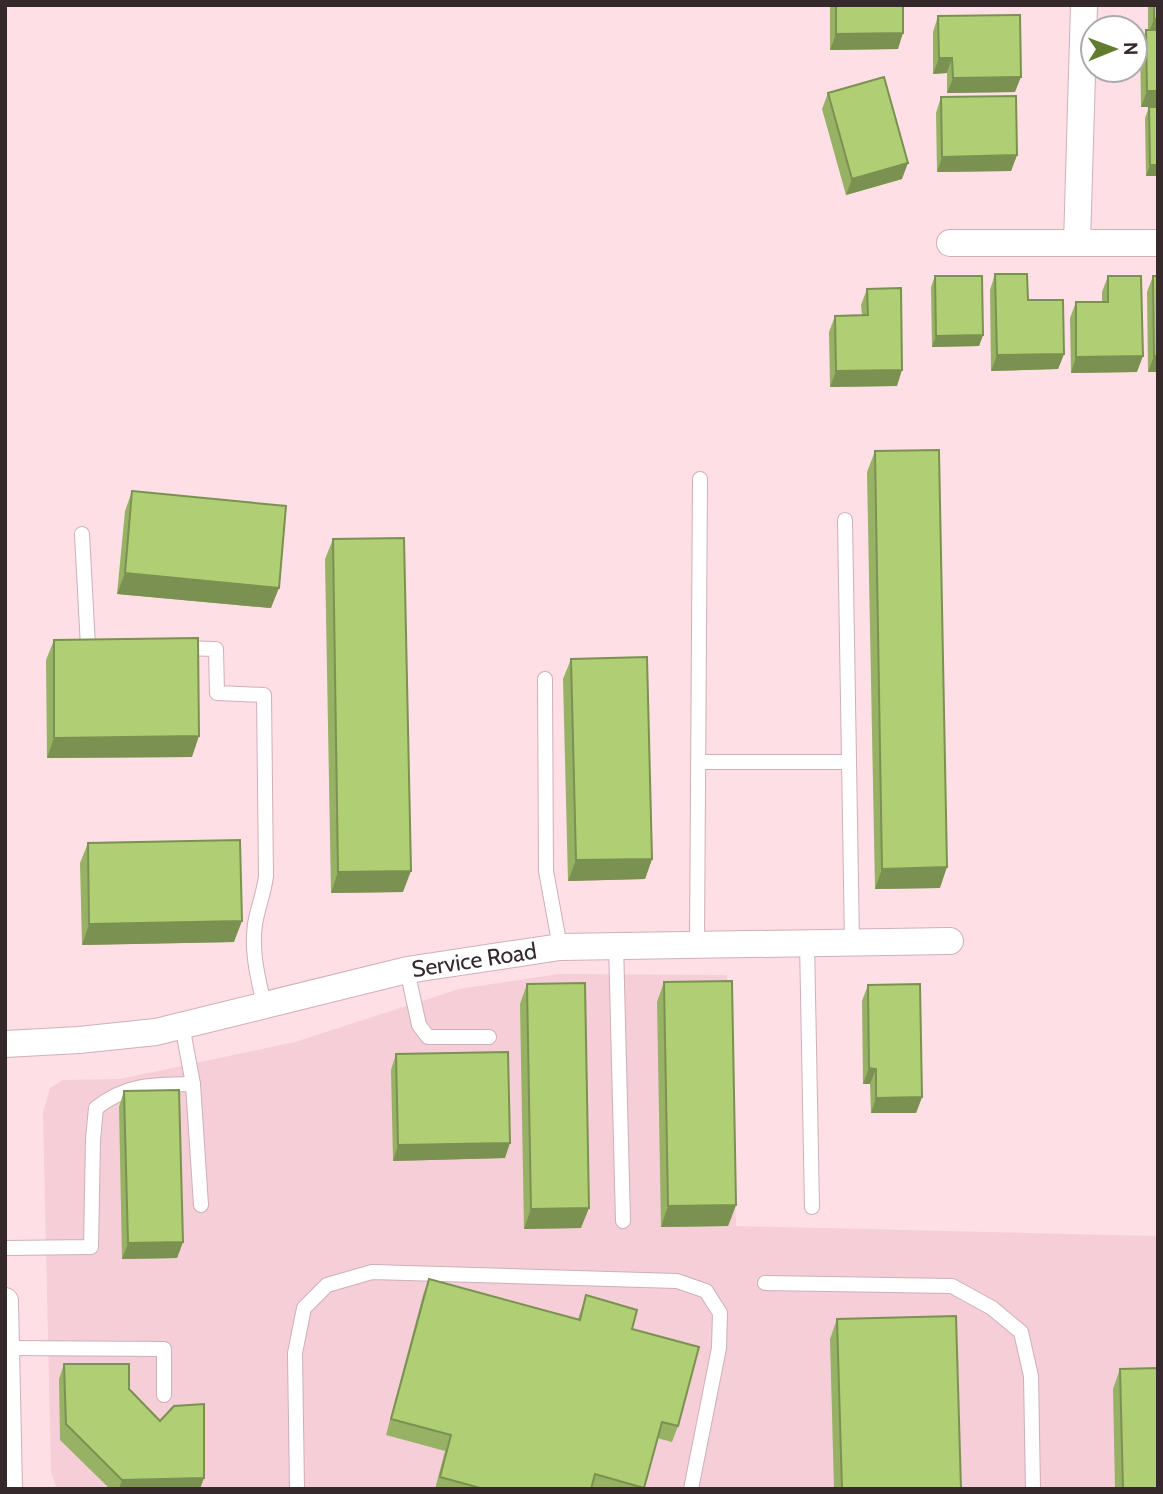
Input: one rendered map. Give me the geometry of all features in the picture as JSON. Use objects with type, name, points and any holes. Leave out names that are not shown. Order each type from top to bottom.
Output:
[{"type":"street","points":[[1077,243],[1084,5]]},
{"type":"street","points":[[950,243],[1158,243]]},
{"type":"street","name":"Service Road","points":[[5,1044],[79,1041],[156,1032],[407,970],[560,947],[616,944],[950,941]]},
{"type":"street","points":[[5,1301],[9,1489]]},
{"type":"lane","points":[[697,943],[700,480]]},
{"type":"lane","points":[[845,520],[852,942]]},
{"type":"lane","points":[[82,534],[88,647],[113,648]]},
{"type":"lane","points":[[164,648],[216,649],[217,693],[264,695],[266,876],[256,922],[253,955],[264,1005]]},
{"type":"lane","points":[[545,679],[546,871],[560,947]]},
{"type":"lane","points":[[698,762],[849,762]]},
{"type":"lane","points":[[807,942],[812,1208]]},
{"type":"lane","points":[[616,944],[623,1221]]},
{"type":"lane","points":[[407,970],[419,1025],[428,1037],[489,1037]]},
{"type":"lane","points":[[182,1025],[193,1084],[201,1205]]},
{"type":"lane","points":[[5,1248],[91,1247],[96,1108],[111,1097],[147,1085],[193,1084]]},
{"type":"lane","points":[[297,1489],[295,1353],[304,1308],[327,1285],[372,1272],[677,1281],[706,1291],[720,1313],[719,1349],[691,1489]]},
{"type":"lane","points":[[765,1283],[952,1286],[992,1308],[1021,1332],[1029,1365],[1033,1489]]},
{"type":"lane","points":[[6,1348],[164,1349],[164,1395]]},
{"type":"shaded area","points":[[559,974],[727,975],[736,1226],[1158,1236],[1158,1489],[57,1489],[51,1472],[43,1113],[50,1088],[63,1080],[120,1079],[295,1042],[459,989]]},
{"type":"building","points":[[836,5],[903,5],[903,33],[836,34]]},
{"type":"building","points":[[1154,5],[1158,5],[1158,19],[1154,19]]},
{"type":"building","points":[[1020,15],[1021,77],[953,78],[952,58],[939,58],[938,16]]},
{"type":"building","points":[[1149,30],[1158,30],[1158,91],[1147,91]]},
{"type":"building","points":[[884,77],[908,163],[852,179],[828,93]]},
{"type":"building","points":[[1016,96],[1017,155],[942,157],[941,97]]},
{"type":"building","points":[[1149,107],[1158,107],[1158,165],[1150,165]]},
{"type":"building","points":[[995,274],[1027,274],[1028,300],[1063,300],[1064,354],[997,355]]},
{"type":"building","points":[[935,276],[982,276],[983,335],[936,336]]},
{"type":"building","points":[[1108,276],[1141,276],[1143,356],[1076,357],[1076,302],[1108,302]]},
{"type":"building","points":[[1153,276],[1158,276],[1158,356],[1154,356]]},
{"type":"building","points":[[901,288],[902,370],[836,371],[835,316],[868,315],[867,289]]},
{"type":"building","points":[[939,450],[947,867],[882,869],[875,451]]},
{"type":"building","points":[[132,491],[286,506],[279,588],[125,573]]},
{"type":"building","points":[[404,538],[411,871],[338,872],[333,539]]},
{"type":"building","points":[[198,638],[199,736],[54,738],[54,640]]},
{"type":"building","points":[[647,657],[652,859],[576,860],[571,659]]},
{"type":"building","points":[[240,840],[242,921],[89,924],[88,843]]},
{"type":"building","points":[[732,981],[736,1205],[668,1206],[664,982]]},
{"type":"building","points":[[585,983],[589,1208],[531,1209],[527,984]]},
{"type":"building","points":[[920,984],[922,1097],[876,1098],[876,1069],[869,1068],[868,985]]},
{"type":"building","points":[[508,1052],[510,1143],[398,1145],[396,1054]]},
{"type":"building","points":[[179,1090],[183,1242],[128,1243],[124,1091]]},
{"type":"building","points":[[429,1279],[580,1320],[586,1295],[637,1310],[632,1329],[699,1347],[678,1426],[662,1422],[644,1488],[595,1474],[591,1489],[484,1489],[440,1477],[451,1435],[391,1419]]},
{"type":"building","points":[[956,1316],[961,1489],[842,1489],[837,1319]]},
{"type":"building","points":[[64,1364],[129,1364],[129,1389],[160,1421],[174,1406],[204,1404],[204,1478],[122,1480],[66,1424]]},
{"type":"building","points":[[1158,1368],[1158,1489],[1123,1489],[1120,1369]]}]
